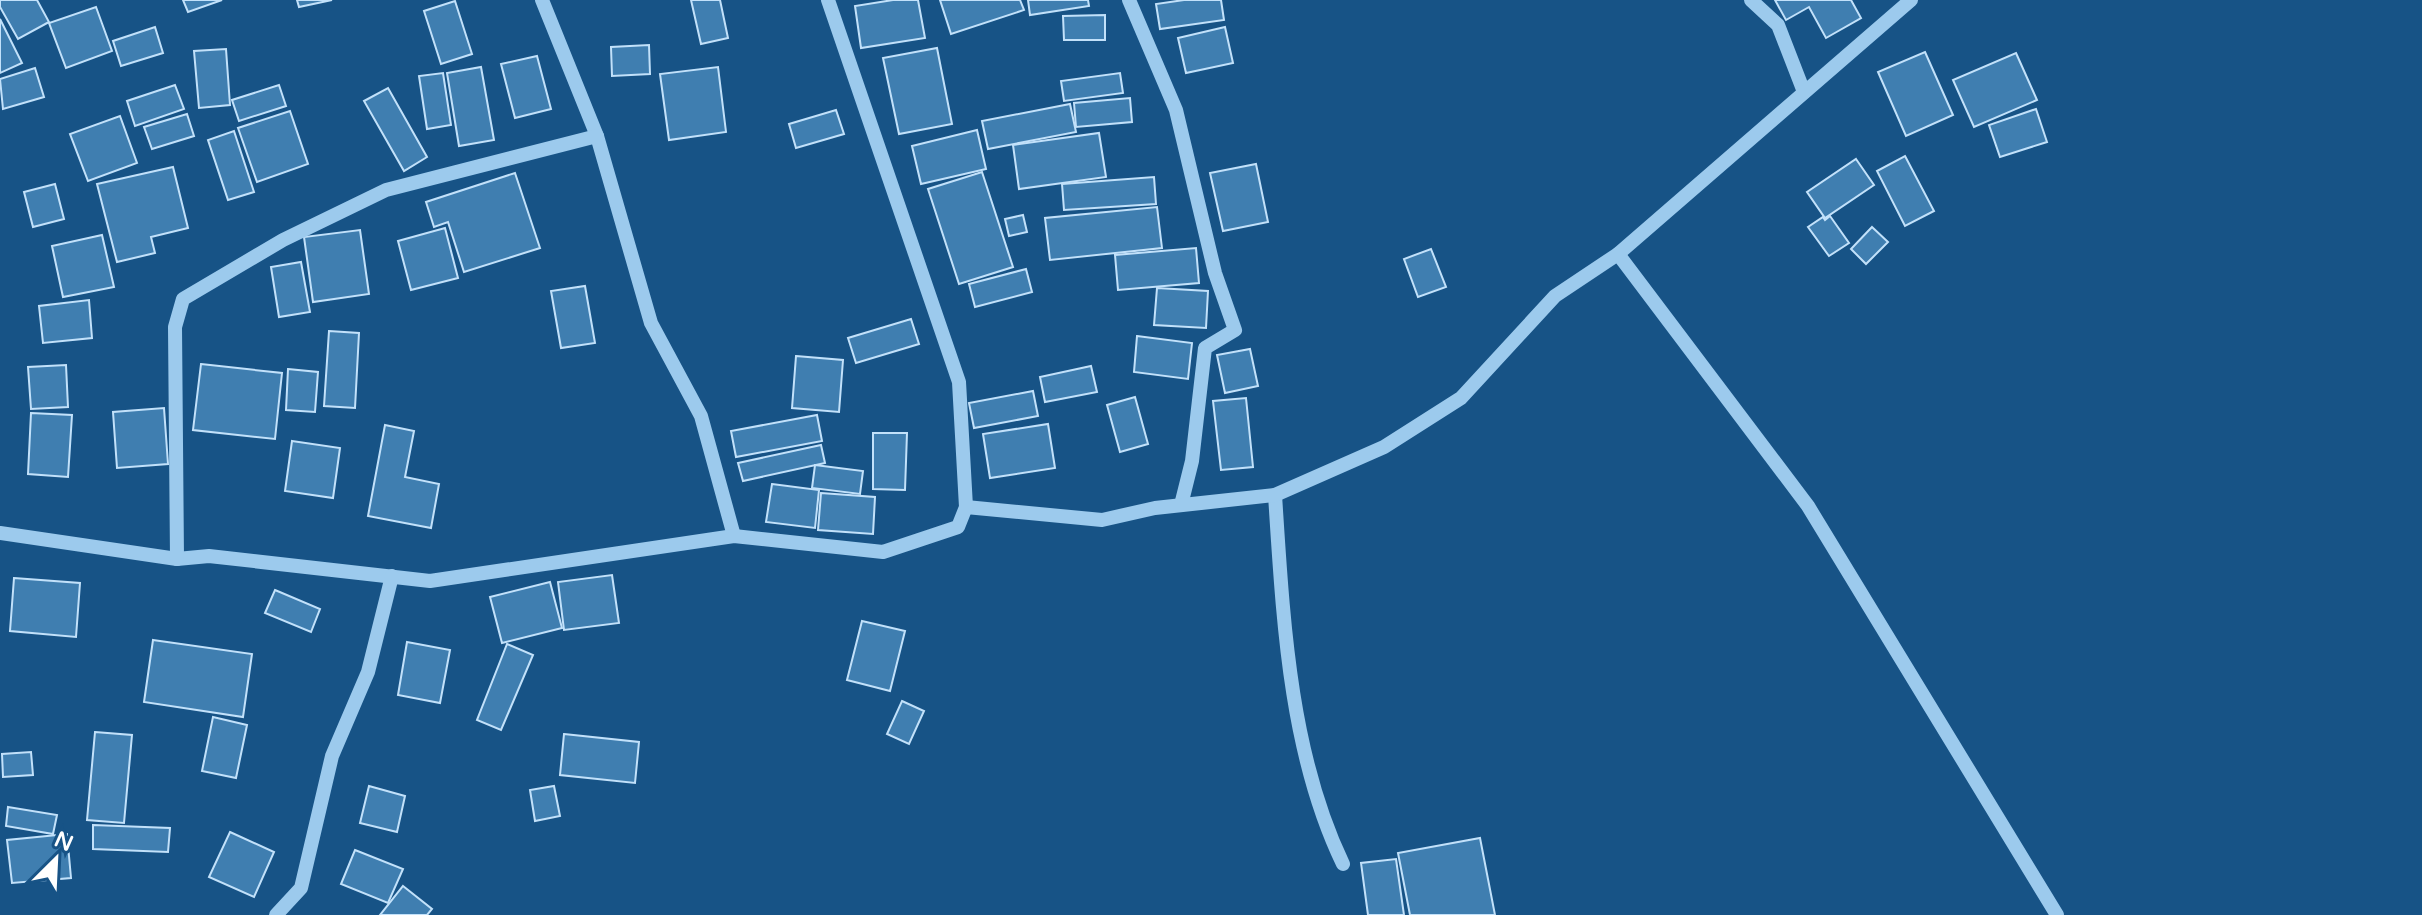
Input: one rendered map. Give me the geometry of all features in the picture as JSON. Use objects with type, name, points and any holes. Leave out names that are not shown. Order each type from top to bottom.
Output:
[{"type":"street","points":[[542,0],[597,136],[651,323],[701,416],[734,536]]},
{"type":"street","points":[[0,533],[177,559],[209,556],[430,581],[734,536],[883,552],[958,527],[966,507],[959,382],[828,0]]},
{"type":"street","points":[[1129,0],[1176,110],[1215,273],[1235,330],[1205,348],[1192,461],[1181,505]]},
{"type":"street","points":[[1751,0],[1778,25],[1804,92]]},
{"type":"street","points":[[966,507],[1102,520],[1181,505],[1275,495],[1384,447],[1461,398],[1555,296],[1618,254],[1911,0]]},
{"type":"street","points":[[177,559],[175,327],[183,299],[283,240],[386,190],[597,136]]},
{"type":"street","points":[[1618,254],[1808,506],[2057,915]]},
{"type":"street","points":[[1275,495],[1281,585],[1299,726],[1328,834],[1343,864]]},
{"type":"street","points":[[276,915],[301,888],[332,756],[368,672],[392,576]]},
{"type":"building","points":[[0,0],[37,0],[49,22],[18,39],[0,7]]},
{"type":"building","points":[[183,0],[222,0],[188,12]]},
{"type":"building","points":[[297,0],[332,0],[299,7]]},
{"type":"building","points":[[691,0],[720,0],[728,38],[701,44]]},
{"type":"building","points":[[918,0],[925,38],[861,48],[855,6]]},
{"type":"building","points":[[940,0],[1020,0],[1024,10],[951,34]]},
{"type":"building","points":[[1028,0],[1088,0],[1089,6],[1030,15]]},
{"type":"building","points":[[1221,0],[1224,20],[1160,29],[1156,4]]},
{"type":"building","points":[[1775,0],[1851,0],[1861,18],[1826,38],[1809,7],[1786,20]]},
{"type":"building","points":[[455,1],[472,54],[441,64],[424,11]]},
{"type":"building","points":[[96,7],[112,51],[66,68],[49,23]]},
{"type":"building","points":[[1105,15],[1105,40],[1064,40],[1063,16]]},
{"type":"building","points":[[0,19],[22,63],[0,73]]},
{"type":"building","points":[[155,27],[163,53],[121,66],[113,41]]},
{"type":"building","points":[[1225,27],[1233,63],[1186,73],[1178,38]]},
{"type":"building","points":[[649,45],[650,74],[612,76],[611,47]]},
{"type":"building","points":[[937,48],[952,124],[899,134],[883,58]]},
{"type":"building","points":[[226,49],[230,105],[199,108],[194,51]]},
{"type":"building","points":[[1925,52],[1953,115],[1906,136],[1878,72]]},
{"type":"building","points":[[2016,53],[2037,100],[1974,127],[1953,80]]},
{"type":"building","points":[[537,56],[551,109],[515,118],[501,64]]},
{"type":"building","points":[[481,67],[494,140],[459,146],[447,73]]},
{"type":"building","points":[[718,67],[726,132],[669,140],[660,74]]},
{"type":"building","points":[[35,68],[44,97],[3,109],[0,79]]},
{"type":"building","points":[[443,73],[451,125],[427,129],[419,76]]},
{"type":"building","points":[[1120,73],[1123,93],[1064,101],[1061,81]]},
{"type":"building","points":[[175,85],[184,109],[135,126],[127,101]]},
{"type":"building","points":[[279,85],[286,106],[239,121],[232,100]]},
{"type":"building","points":[[388,88],[427,157],[404,171],[364,101]]},
{"type":"building","points":[[1130,98],[1132,122],[1076,127],[1074,103]]},
{"type":"building","points":[[1070,104],[1076,132],[988,149],[982,121]]},
{"type":"building","points":[[2036,109],[2047,142],[2000,157],[1989,125]]},
{"type":"building","points":[[836,110],[844,134],[796,148],[789,124]]},
{"type":"building","points":[[290,111],[308,164],[257,182],[238,128]]},
{"type":"building","points":[[187,114],[194,136],[152,149],[144,127]]},
{"type":"building","points":[[120,116],[137,163],[88,181],[70,134]]},
{"type":"building","points":[[977,130],[986,169],[921,184],[912,146]]},
{"type":"building","points":[[234,131],[254,192],[228,200],[208,140]]},
{"type":"building","points":[[1099,133],[1106,177],[1019,189],[1013,145]]},
{"type":"building","points":[[1905,156],[1934,211],[1905,226],[1877,171]]},
{"type":"building","points":[[1856,159],[1874,185],[1825,218],[1807,192]]},
{"type":"building","points":[[1256,164],[1268,222],[1223,231],[1210,173]]},
{"type":"building","points":[[173,167],[188,228],[151,237],[155,253],[117,262],[97,184]]},
{"type":"building","points":[[982,172],[1013,267],[959,284],[928,189]]},
{"type":"building","points":[[515,173],[540,248],[464,272],[448,222],[434,227],[426,202]]},
{"type":"building","points":[[1154,177],[1156,204],[1064,210],[1062,184]]},
{"type":"building","points":[[55,184],[64,219],[33,227],[24,192]]},
{"type":"building","points":[[1157,207],[1162,248],[1050,260],[1045,218]]},
{"type":"building","points":[[1023,215],[1027,232],[1009,236],[1005,219]]},
{"type":"building","points":[[1830,216],[1849,243],[1829,256],[1808,227]]},
{"type":"building","points":[[1872,227],[1888,242],[1866,264],[1851,249]]},
{"type":"building","points":[[445,228],[458,278],[411,290],[398,241]]},
{"type":"building","points":[[360,230],[369,294],[313,302],[304,237]]},
{"type":"building","points":[[102,235],[114,287],[63,297],[52,246]]},
{"type":"building","points":[[1196,248],[1199,283],[1118,290],[1115,255]]},
{"type":"building","points":[[1431,249],[1446,287],[1418,297],[1404,259]]},
{"type":"building","points":[[301,262],[310,312],[279,317],[271,267]]},
{"type":"building","points":[[1026,269],[1032,292],[975,307],[969,284]]},
{"type":"building","points":[[585,286],[595,343],[561,348],[551,291]]},
{"type":"building","points":[[1157,288],[1208,291],[1206,328],[1154,325]]},
{"type":"building","points":[[89,300],[92,338],[43,343],[39,306]]},
{"type":"building","points":[[911,319],[919,344],[856,363],[848,338]]},
{"type":"building","points":[[329,331],[359,333],[355,408],[324,406]]},
{"type":"building","points":[[1137,336],[1192,343],[1188,379],[1134,372]]},
{"type":"building","points":[[1250,349],[1258,386],[1225,393],[1217,355]]},
{"type":"building","points":[[796,356],[843,360],[839,412],[792,408]]},
{"type":"building","points":[[201,364],[282,373],[275,439],[193,430]]},
{"type":"building","points":[[66,365],[68,407],[31,409],[28,367]]},
{"type":"building","points":[[1091,366],[1097,392],[1045,402],[1040,377]]},
{"type":"building","points":[[288,369],[318,372],[315,412],[286,410]]},
{"type":"building","points":[[1033,391],[1038,416],[974,428],[969,403]]},
{"type":"building","points":[[1135,397],[1148,444],[1120,452],[1107,405]]},
{"type":"building","points":[[1246,398],[1253,467],[1221,470],[1213,401]]},
{"type":"building","points":[[164,408],[168,464],[117,468],[113,412]]},
{"type":"building","points":[[31,413],[72,415],[68,477],[28,474]]},
{"type":"building","points":[[817,415],[822,441],[736,457],[731,431]]},
{"type":"building","points":[[1048,424],[1055,468],[990,478],[983,434]]},
{"type":"building","points":[[385,425],[414,431],[405,477],[439,484],[431,528],[368,516]]},
{"type":"building","points":[[873,433],[907,433],[905,490],[873,489]]},
{"type":"building","points":[[292,441],[340,448],[333,498],[285,491]]},
{"type":"building","points":[[821,445],[825,463],[743,481],[738,463]]},
{"type":"building","points":[[815,465],[863,471],[860,494],[812,488]]},
{"type":"building","points":[[772,484],[819,490],[815,528],[766,522]]},
{"type":"building","points":[[821,493],[875,497],[873,534],[818,530]]},
{"type":"building","points":[[612,575],[619,623],[564,630],[558,582]]},
{"type":"building","points":[[14,578],[80,583],[76,637],[10,631]]},
{"type":"building","points":[[550,582],[562,628],[502,643],[490,597]]},
{"type":"building","points":[[275,590],[320,609],[311,632],[265,613]]},
{"type":"building","points":[[862,621],[905,631],[890,691],[847,680]]},
{"type":"building","points":[[153,640],[252,654],[243,717],[144,702]]},
{"type":"building","points":[[407,642],[450,650],[440,703],[398,695]]},
{"type":"building","points":[[507,644],[533,655],[501,730],[477,720]]},
{"type":"building","points":[[902,701],[924,711],[909,744],[887,734]]},
{"type":"building","points":[[213,717],[247,725],[236,778],[202,771]]},
{"type":"building","points":[[95,732],[132,735],[124,823],[87,820]]},
{"type":"building","points":[[564,734],[639,742],[635,783],[560,775]]},
{"type":"building","points":[[31,752],[33,775],[3,777],[2,754]]},
{"type":"building","points":[[369,786],[405,796],[397,832],[360,823]]},
{"type":"building","points":[[554,786],[560,816],[535,821],[530,790]]},
{"type":"building","points":[[8,807],[57,815],[53,834],[6,826]]},
{"type":"building","points":[[93,825],[170,828],[168,852],[93,849]]},
{"type":"building","points":[[230,832],[274,852],[254,897],[209,877]]},
{"type":"building","points":[[67,834],[71,878],[12,883],[7,840]]},
{"type":"building","points":[[1480,838],[1495,915],[1410,915],[1398,853]]},
{"type":"building","points":[[355,850],[403,869],[388,903],[341,884]]},
{"type":"building","points":[[1396,859],[1404,915],[1368,915],[1361,863]]},
{"type":"building","points":[[403,886],[432,909],[427,915],[380,915]]}]
